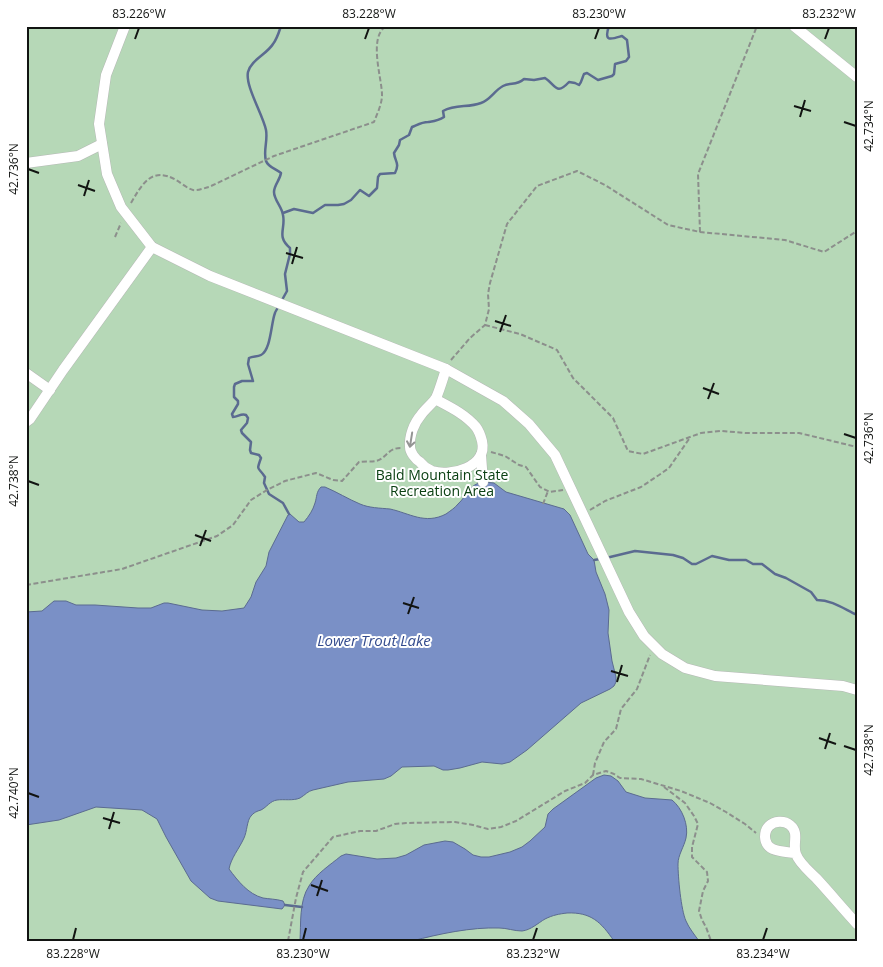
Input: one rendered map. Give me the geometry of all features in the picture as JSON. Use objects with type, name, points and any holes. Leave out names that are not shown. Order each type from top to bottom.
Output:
[{"type":"street","points":[[125,26],[106,74],[99,124],[107,174],[120,207],[152,247],[210,276],[446,369],[503,401],[529,424],[555,455],[629,612],[644,636],[662,654],[685,668],[715,676],[843,686],[857,690]]},
{"type":"street","points":[[794,26],[857,77]]},
{"type":"street","points":[[26,163],[78,156],[102,144]]},
{"type":"street","points":[[26,422],[152,247]]},
{"type":"street","points":[[446,369],[435,400],[414,424],[409,448],[416,459],[424,467],[432,471],[443,472],[469,467],[481,455]]},
{"type":"street","points":[[26,373],[50,390]]},
{"type":"street","points":[[435,400],[461,414],[477,429],[483,446],[481,455],[482,482]]},
{"type":"street","points":[[795,853],[777,852],[770,848],[765,841],[765,833],[769,826],[776,822],[784,822],[791,825],[795,832],[795,853],[857,924]]},
{"type":"path","points":[[115,237],[125,213],[138,191],[149,178],[157,175],[171,178],[192,190],[199,190],[274,156],[374,122],[382,97],[376,45],[382,29],[386,26]]},
{"type":"path","points":[[700,232],[698,174],[757,26]]},
{"type":"path","points":[[446,369],[452,358],[485,325],[489,309],[488,294],[490,283],[507,224],[537,186],[577,171],[605,185],[668,225],[700,232],[785,240],[824,252],[857,231]]},
{"type":"path","points":[[485,325],[520,334],[557,350],[573,378],[612,418],[628,451],[643,454],[701,434],[721,431],[799,433],[857,447]]},
{"type":"path","points":[[583,514],[605,501],[640,487],[669,468],[689,438]]},
{"type":"path","points":[[26,585],[122,569],[201,542],[217,536],[233,525],[251,500],[285,481],[316,473],[342,482],[359,462],[378,461],[396,448],[409,448]]},
{"type":"path","points":[[481,455],[491,452],[505,456],[526,467],[540,487],[550,492],[571,488]]},
{"type":"path","points":[[543,504],[548,491]]},
{"type":"path","points":[[593,776],[595,763],[604,742],[616,729],[621,709],[637,689],[654,646]]},
{"type":"path","points":[[288,941],[303,872],[333,838],[346,833],[376,831],[395,824],[434,821],[455,822],[488,829],[501,827],[516,821],[565,791],[586,783],[593,776],[606,771],[620,778],[641,779],[681,791],[710,803],[745,824],[765,841]]},
{"type":"path","points":[[662,786],[685,803],[698,824],[692,847],[692,857],[707,872],[708,881],[703,891],[699,911],[711,941]]},
{"type":"green space","name":"Bald Mountain State Recreation Area","points":[[26,26],[857,26],[857,941],[26,941]]},
{"type":"water","name":"Lower Trout Lake","points":[[483,482],[494,483],[506,492],[564,509],[570,515],[588,554],[594,560],[596,572],[605,594],[609,610],[608,633],[616,677],[614,686],[581,703],[527,750],[510,762],[502,764],[482,762],[448,770],[434,766],[402,767],[384,779],[348,782],[313,790],[297,799],[275,801],[254,813],[250,818],[244,838],[233,857],[229,869],[248,890],[258,896],[283,901],[285,905],[282,909],[218,901],[210,898],[191,881],[157,819],[142,810],[96,807],[59,820],[26,825],[26,612],[42,611],[54,601],[66,601],[76,605],[138,608],[151,608],[168,603],[202,610],[222,611],[244,608],[266,566],[269,552],[288,515],[290,514],[299,522],[304,522],[313,508],[317,493],[321,487],[325,487],[363,505],[390,509],[417,517],[431,518],[446,514],[461,501],[474,485]]},
{"type":"water","points":[[604,775],[611,776],[618,781],[626,792],[645,798],[672,800],[682,812],[686,822],[687,833],[678,861],[680,893],[686,921],[699,941],[614,941],[605,928],[589,916],[567,913],[545,919],[531,928],[522,931],[502,928],[466,930],[412,941],[300,941],[301,913],[306,892],[315,878],[341,856],[346,854],[377,859],[396,858],[424,845],[445,841],[453,842],[473,855],[481,857],[510,852],[522,847],[545,827],[548,814],[553,809],[596,778]]},
{"type":"waterway","points":[[281,26],[277,38],[270,48],[250,68],[248,78],[266,130],[266,161],[281,173],[274,195],[283,215],[283,240],[290,248],[285,274],[287,291],[282,300]]},
{"type":"waterway","points":[[283,213],[294,209],[313,213],[325,205],[344,204],[351,200],[360,190],[369,196],[377,188],[380,174],[395,173],[397,165],[394,153],[400,140],[409,135],[412,127],[424,122],[438,120],[444,117],[443,111],[448,109],[481,103],[503,86],[524,79],[545,78],[559,89],[569,82],[579,85],[584,74],[587,73],[598,80],[612,76],[615,64],[626,61],[629,57],[627,40],[622,36],[612,39],[608,37],[607,31],[609,26]]},
{"type":"waterway","points":[[279,305],[275,312],[267,348],[261,355],[249,358],[248,364],[253,381],[242,381],[235,384],[234,397],[238,404],[232,414],[233,417],[246,415],[248,418],[247,423],[241,430],[242,433],[251,442],[251,453],[259,455],[261,458],[258,469],[265,477],[264,483],[269,494],[283,503],[289,514]]},
{"type":"waterway","points":[[606,558],[635,551],[673,555],[683,558],[692,564],[712,556],[729,560],[746,560],[753,564],[762,564],[775,574],[811,592],[817,600],[833,603],[857,615]]},
{"type":"waterway","points":[[594,560],[600,559]]},
{"type":"waterway","points":[[285,905],[302,907]]}]
